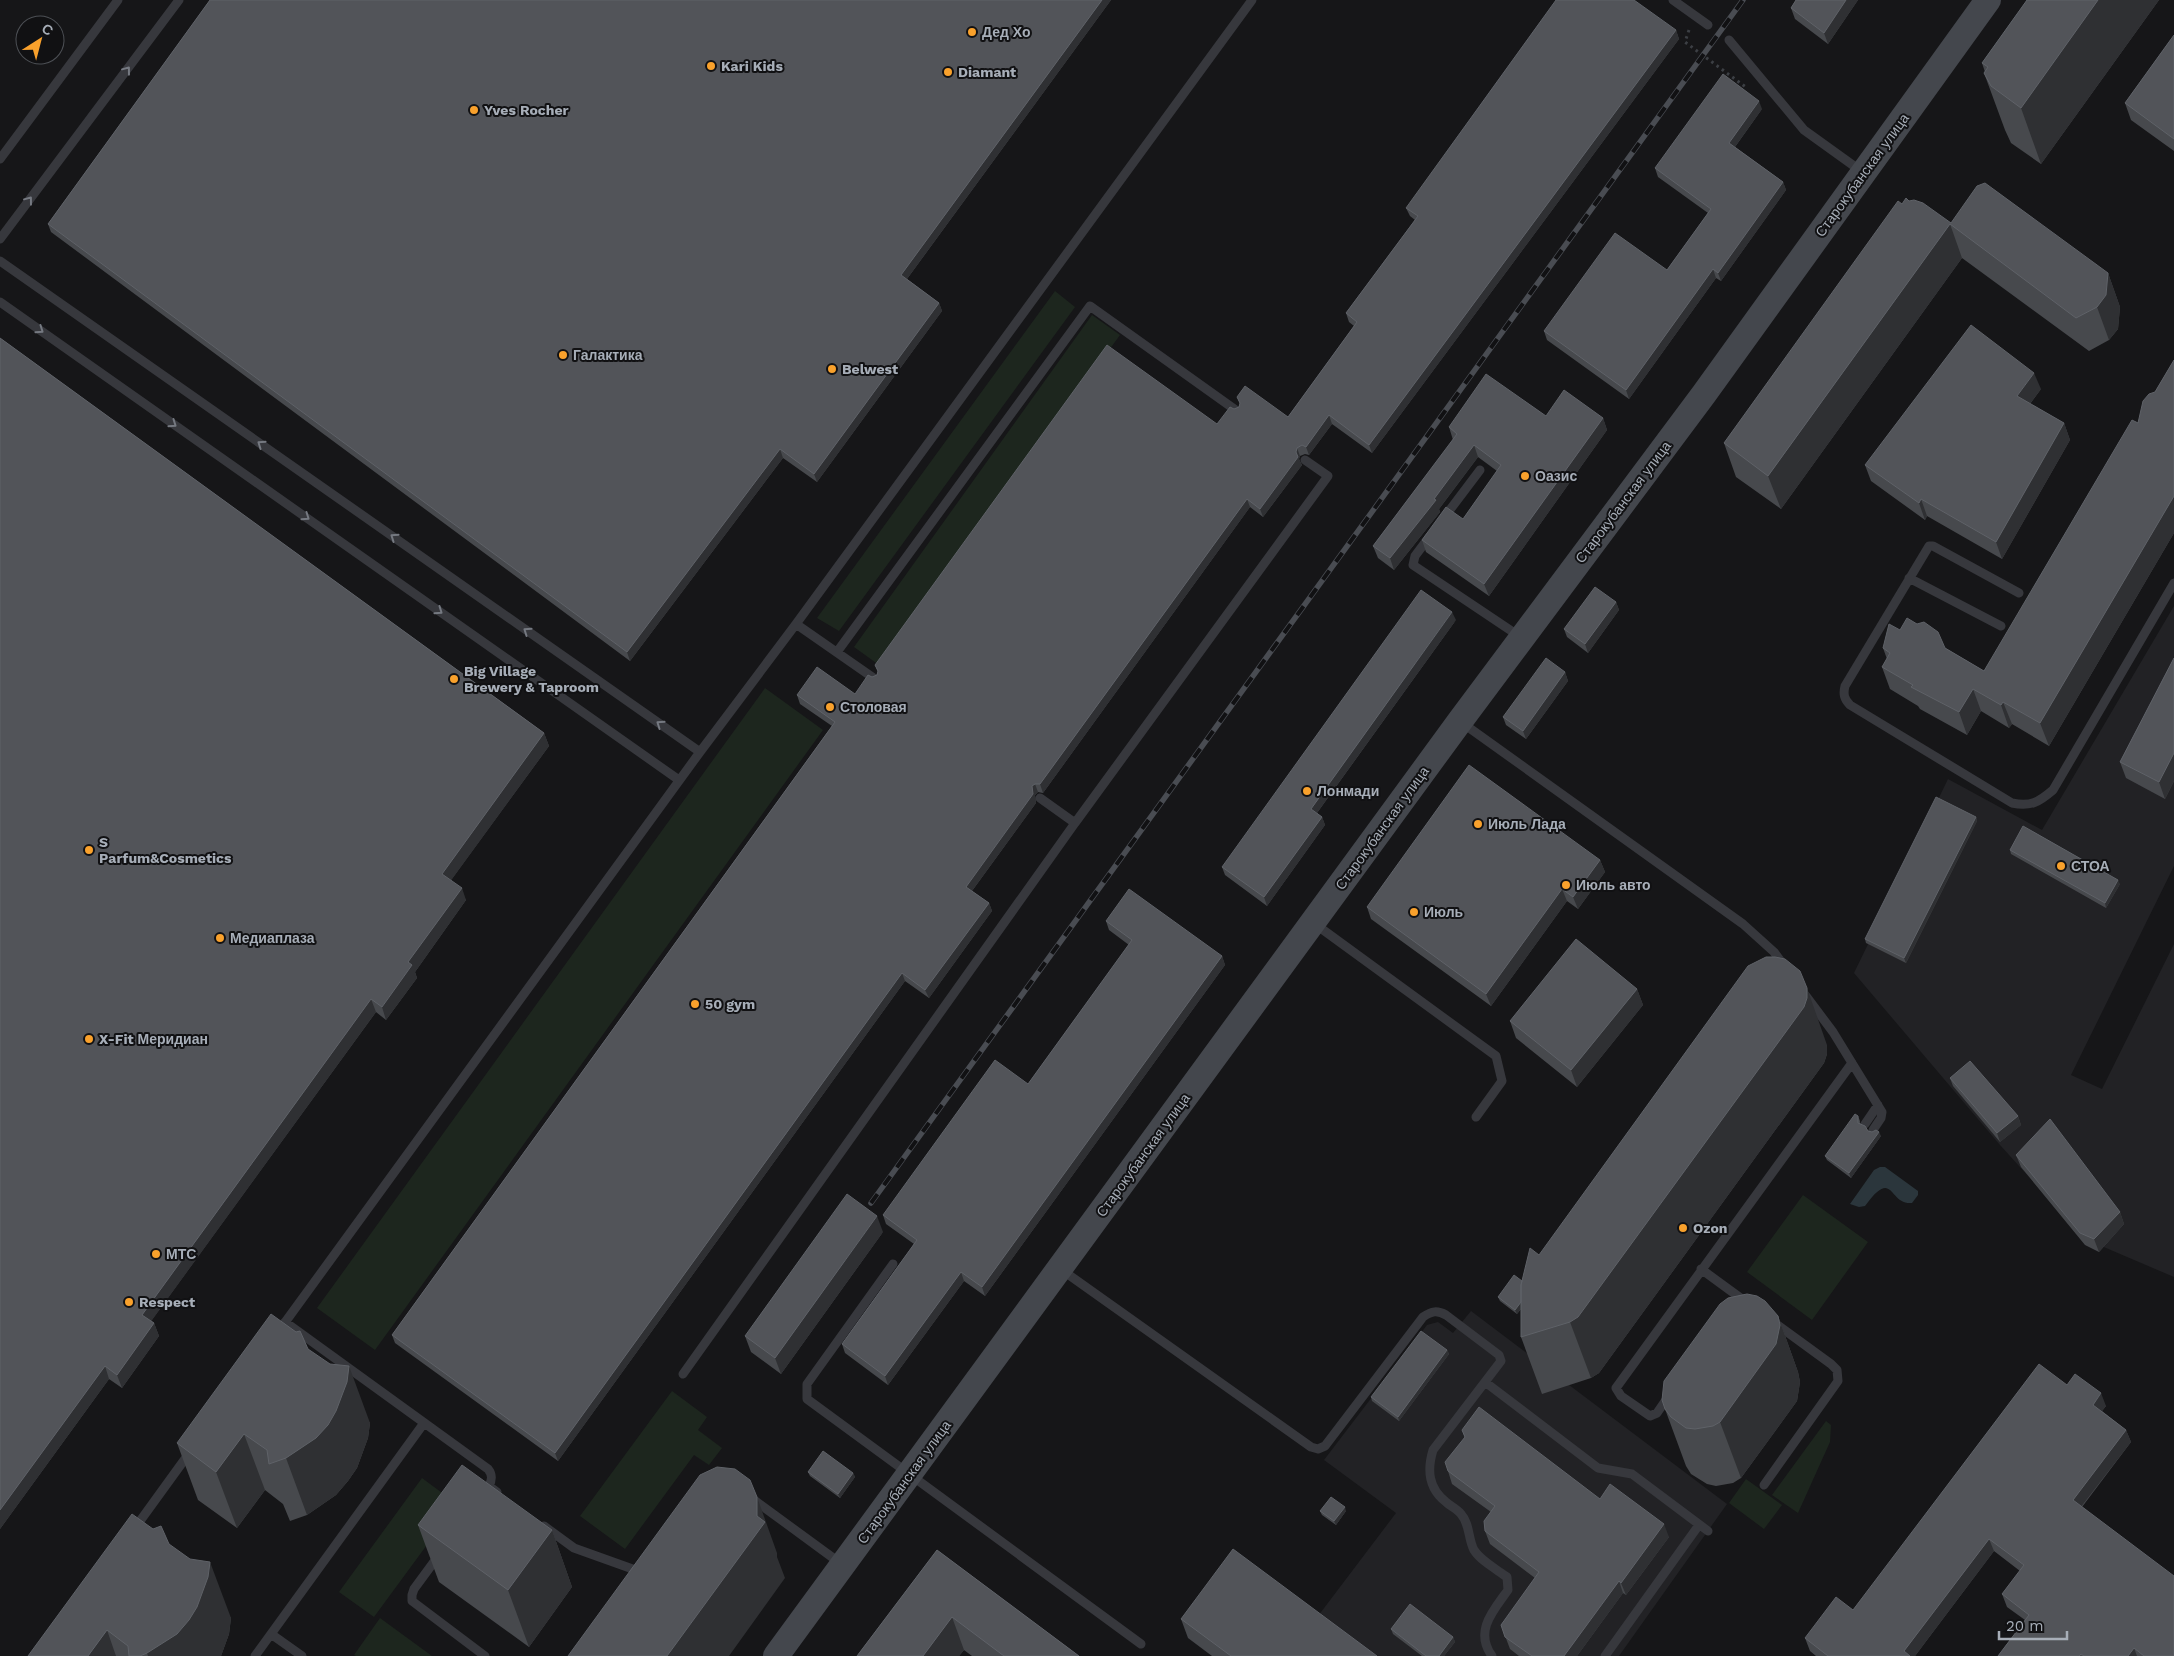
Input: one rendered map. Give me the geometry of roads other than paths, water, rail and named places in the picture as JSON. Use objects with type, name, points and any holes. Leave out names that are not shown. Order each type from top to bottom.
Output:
[{"type":"street","name":"Старокубанская улица","points":[[776,1656],[1460,720],[1704,394],[1988,0]]},
{"type":"lane","points":[[0,159],[118,0]]},
{"type":"lane","points":[[0,239],[178,0]]},
{"type":"lane","points":[[273,1338],[679,780],[796,624],[1252,0]]},
{"type":"lane","points":[[1673,0],[1708,25]]},
{"type":"lane","points":[[1728,40],[1804,130],[1864,172]]},
{"type":"lane","points":[[0,261],[700,752]]},
{"type":"lane","points":[[0,302],[679,780]]},
{"type":"lane","points":[[837,652],[1090,306],[1237,411]]},
{"type":"lane","points":[[683,1374],[1075,823],[1328,476],[1305,460]]},
{"type":"lane","points":[[1480,470],[1415,556],[1413,565],[1522,638]]},
{"type":"lane","points":[[2019,593],[1933,546],[1929,546],[1845,686],[1845,700],[1850,705],[2012,802],[2025,805],[2042,799],[2052,790],[2174,583]]},
{"type":"lane","points":[[1909,578],[2000,626]]},
{"type":"lane","points":[[796,624],[875,679]]},
{"type":"lane","points":[[1460,720],[1743,924],[1774,952],[1792,976]]},
{"type":"lane","points":[[1040,798],[1075,823]]},
{"type":"lane","points":[[1313,922],[1496,1056],[1502,1081],[1476,1117]]},
{"type":"lane","points":[[1768,960],[1774,952]]},
{"type":"lane","points":[[1797,984],[1833,1032],[1882,1112],[1881,1118],[1873,1130]]},
{"type":"lane","points":[[1673,1390],[1656,1413],[1650,1416],[1621,1396],[1616,1388],[1852,1063]]},
{"type":"lane","points":[[1865,1124],[1878,1105]]},
{"type":"lane","points":[[893,1264],[807,1384],[807,1399],[1141,1644]]},
{"type":"lane","points":[[1060,1268],[1311,1447],[1318,1449],[1325,1446],[1423,1317],[1431,1312],[1439,1311],[1446,1315],[1499,1355],[1501,1361],[1433,1450],[1429,1462],[1430,1480],[1435,1492],[1461,1513],[1466,1522],[1473,1548],[1480,1557],[1507,1577],[1508,1590],[1487,1618],[1484,1629],[1488,1649],[1492,1656]]},
{"type":"lane","points":[[1702,1270],[1737,1301],[1759,1311],[1837,1370],[1838,1381],[1764,1485]]},
{"type":"lane","points":[[285,1322],[488,1469],[492,1480],[483,1494]]},
{"type":"lane","points":[[1485,1382],[1598,1468],[1632,1474],[1708,1531]]},
{"type":"lane","points":[[255,1656],[424,1423]]},
{"type":"lane","points":[[129,1537],[198,1441]]},
{"type":"lane","points":[[489,1486],[504,1498]]},
{"type":"lane","points":[[742,1491],[843,1565]]},
{"type":"lane","points":[[535,1520],[574,1548],[641,1572]]},
{"type":"lane","points":[[1605,1656],[1698,1525]]},
{"type":"lane","points":[[443,1550],[414,1589],[412,1601],[485,1656]]},
{"type":"lane","points":[[271,1634],[302,1656]]},
{"type":"railway","points":[[871,1203],[1743,0]]},
{"type":"place","name":"Дед Хо","points":[[972,32]]},
{"type":"place","name":"Kari Kids","points":[[711,66]]},
{"type":"place","name":"Diamant","points":[[948,72]]},
{"type":"place","name":"Yves Rocher","points":[[474,110]]},
{"type":"place","name":"Галактика","points":[[563,355]]},
{"type":"place","name":"Belwest","points":[[832,369]]},
{"type":"place","name":"Оазис","points":[[1525,476]]},
{"type":"place","name":"Big Village Brewery & Taproom","points":[[454,679]]},
{"type":"place","name":"Столовая","points":[[830,707]]},
{"type":"place","name":"Лонмади","points":[[1307,791]]},
{"type":"place","name":"Июль Лада","points":[[1478,824]]},
{"type":"place","name":"S Parfum&Cosmetics","points":[[89,850]]},
{"type":"place","name":"СТОА","points":[[2061,866]]},
{"type":"place","name":"Июль авто","points":[[1566,885]]},
{"type":"place","name":"Июль","points":[[1414,912]]},
{"type":"place","name":"Медиаплаза","points":[[220,938]]},
{"type":"place","name":"50 gym","points":[[695,1004]]},
{"type":"place","name":"X-Fit Меридиан","points":[[89,1039]]},
{"type":"place","name":"Ozon","points":[[1683,1228]]},
{"type":"place","name":"МТС","points":[[156,1254]]},
{"type":"place","name":"Respect","points":[[129,1302]]}]
